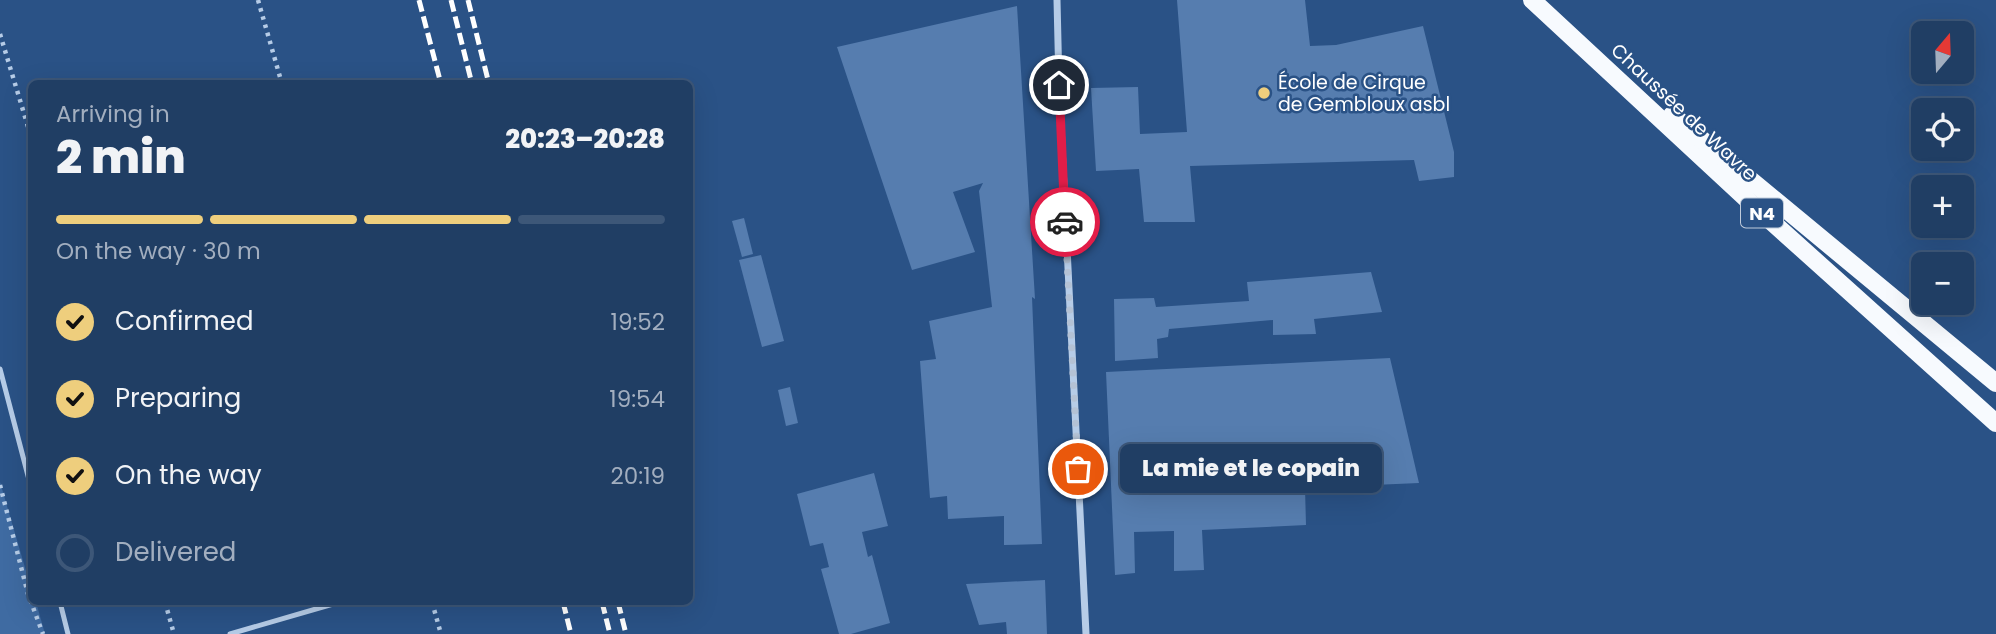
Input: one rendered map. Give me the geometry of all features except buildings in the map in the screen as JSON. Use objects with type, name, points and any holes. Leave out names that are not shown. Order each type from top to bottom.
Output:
[{"type":"main road","name":"Chaussée de Wavre","points":[[1532,0],[1996,383]]},
{"type":"main road","name":"Chaussée de Wavre","points":[[1532,0],[1752,204],[1996,423]]},
{"type":"street","points":[[1057,0],[1086,634]]},
{"type":"lane","points":[[0,369],[28,476]]},
{"type":"lane","points":[[61,605],[68,634]]},
{"type":"lane","points":[[230,634],[330,605]]},
{"type":"path","points":[[258,0],[281,80]]},
{"type":"path","points":[[0,34],[28,128]]},
{"type":"path","points":[[0,485],[28,594]]},
{"type":"path","points":[[32,605],[43,634]]},
{"type":"path","points":[[166,605],[174,634]]},
{"type":"path","points":[[433,605],[441,634]]},
{"type":"shaded area","points":[[0,482],[28,578],[28,605],[37,605],[45,634],[0,634]]},
{"type":"railway","points":[[419,0],[440,80]]},
{"type":"railway","points":[[451,0],[471,80]]},
{"type":"railway","points":[[468,0],[488,80]]},
{"type":"railway","points":[[564,605],[571,634]]},
{"type":"railway","points":[[603,605],[610,634]]},
{"type":"railway","points":[[619,605],[626,634]]},
{"type":"way so far","points":[[1065,222],[1078,469]]},
{"type":"place","name":"École de Cirque de Gembloux asbl","points":[[1264,93]]},
{"type":"place","name":"La mie et le copain","points":[[1078,469]]},
{"type":"route","points":[[1059,85],[1065,222]]}]
